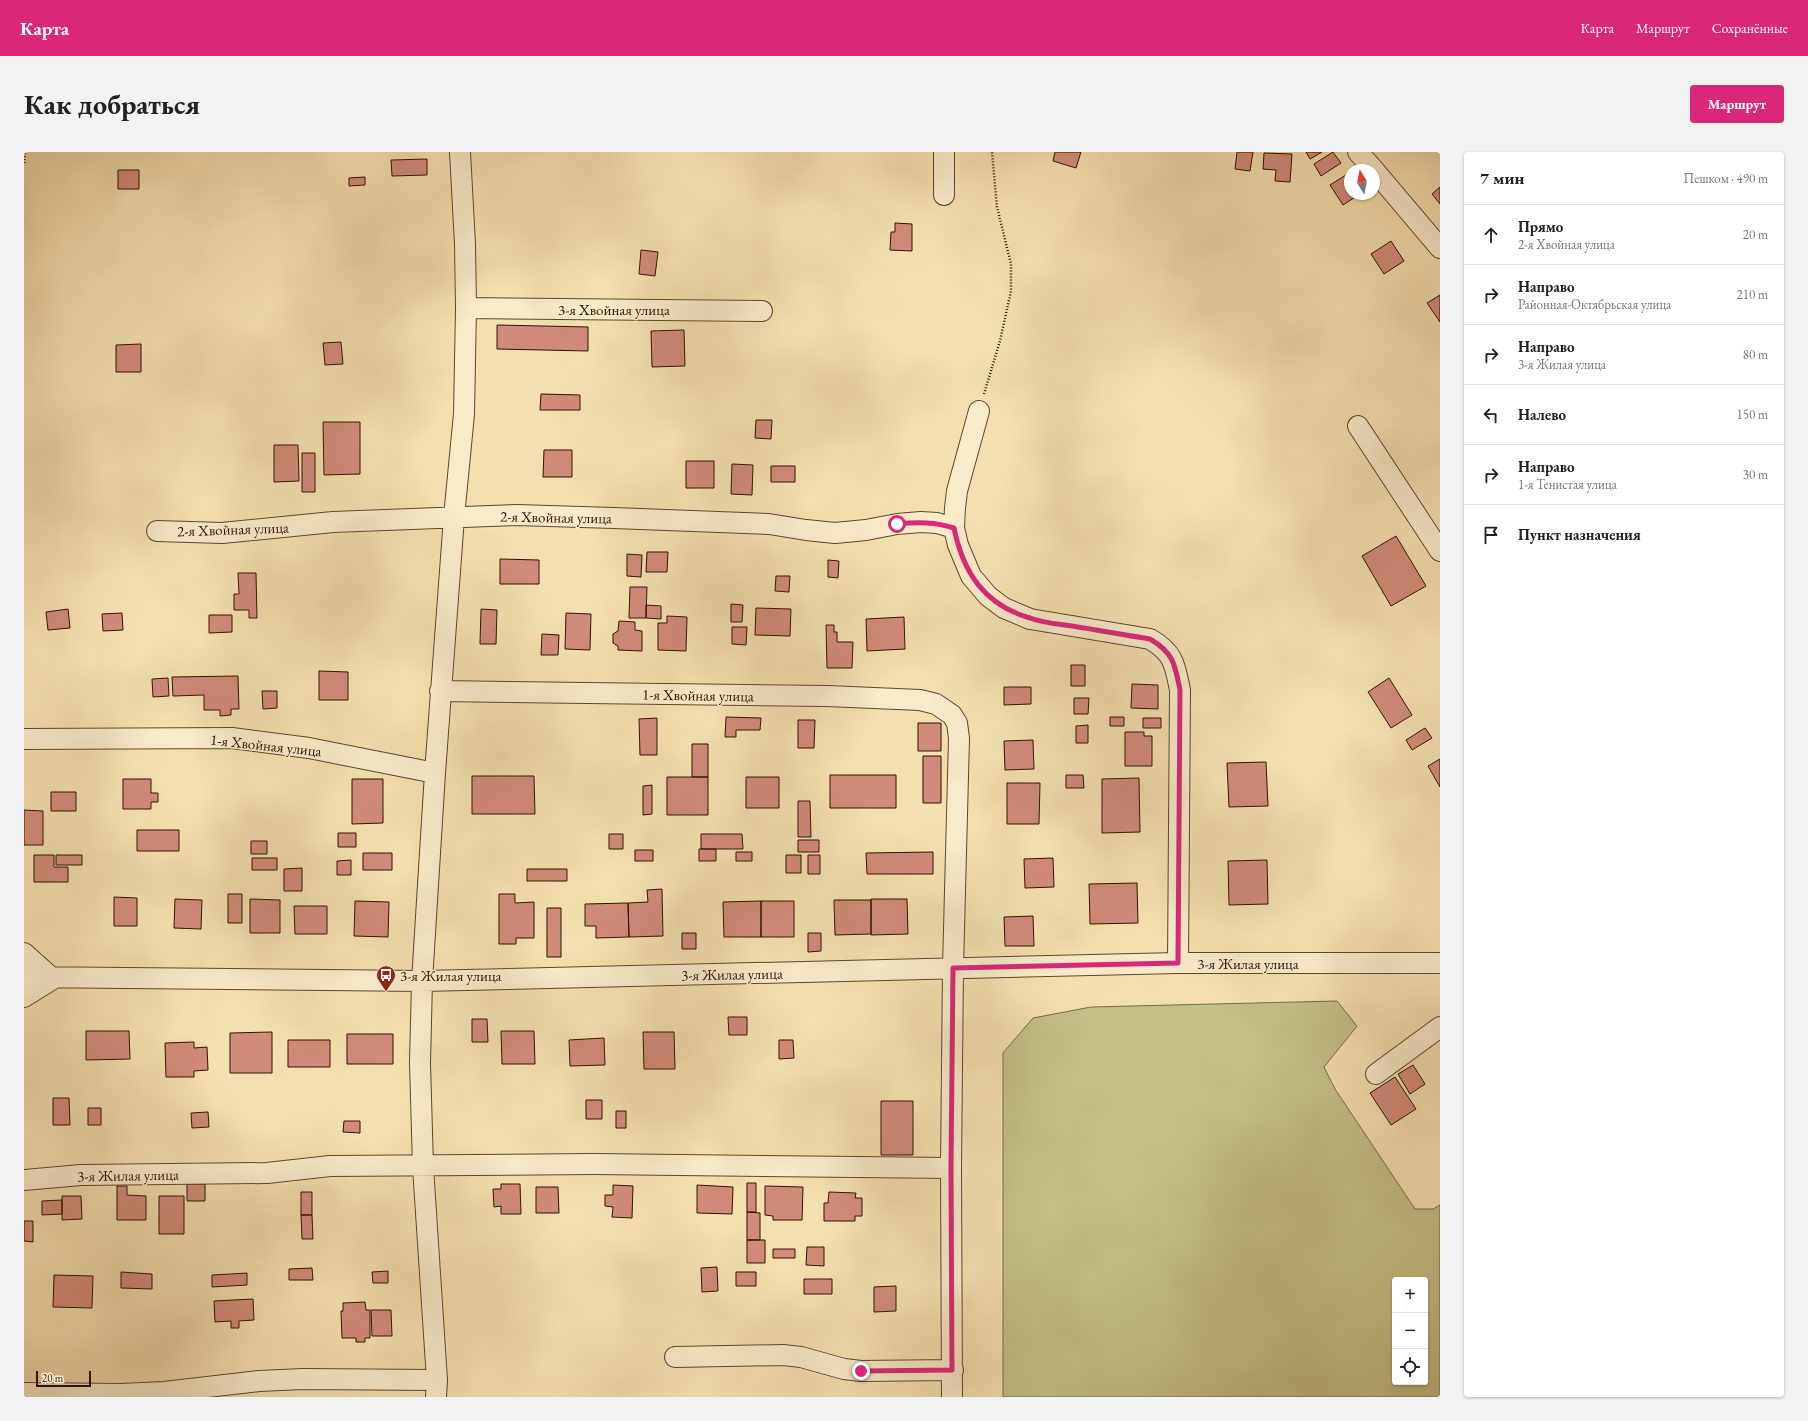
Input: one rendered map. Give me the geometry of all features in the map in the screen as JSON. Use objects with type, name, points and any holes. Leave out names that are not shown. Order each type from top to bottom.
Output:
[{"type":"street","points":[[24,1393],[121,1394],[164,1392],[259,1381],[296,1379],[436,1389],[423,1166],[420,1063],[422,981],[434,773],[454,516],[464,414],[466,308],[465,244],[460,152]]},
{"type":"street","points":[[944,152],[944,195]]},
{"type":"street","points":[[1358,152],[1369,164]]},
{"type":"street","points":[[1380,177],[1440,248]]},
{"type":"street","name":"3-я Хвойная улица","points":[[466,308],[762,311]]},
{"type":"street","points":[[979,411],[957,491],[954,528],[958,545],[971,576],[988,596],[1004,608],[1030,618],[1150,639],[1164,647],[1171,656],[1176,670],[1180,690],[1178,963]]},
{"type":"street","points":[[1358,426],[1440,551]]},
{"type":"street","name":"2-я Хвойная улица","points":[[157,531],[222,533],[333,522],[454,516],[516,515],[769,524],[835,533],[921,522],[937,523],[954,528]]},
{"type":"street","name":"1-я Хвойная улица","points":[[440,691],[827,696],[920,700],[936,704],[952,715],[957,724],[959,738],[953,968]]},
{"type":"street","name":"1-я Хвойная улица","points":[[24,739],[232,738],[309,748],[434,773]]},
{"type":"street","points":[[24,953],[53,979],[24,997]]},
{"type":"street","name":"3-я Жилая улица","points":[[24,977],[53,979],[422,981],[1178,963],[1440,963]]},
{"type":"street","points":[[952,1397],[951,1168],[953,968]]},
{"type":"street","points":[[1376,1074],[1440,1027]]},
{"type":"street","name":"3-я Жилая улица","points":[[24,1180],[81,1175],[267,1173],[330,1166],[594,1164],[951,1168]]},
{"type":"street","points":[[675,1357],[783,1355],[801,1357],[844,1369],[861,1371],[952,1370]]},
{"type":"path","points":[[24,163],[25,152]]},
{"type":"path","points":[[979,411],[1000,341],[1011,291],[1011,264],[997,207],[992,152]]},
{"type":"shaded area","points":[[1337,1001],[1357,1026],[1324,1067],[1335,1089],[1415,1209],[1433,1209],[1440,1205],[1440,1397],[1003,1397],[1003,1053],[1033,1018],[1091,1007]]},
{"type":"building","points":[[1055,152],[1081,152],[1076,168],[1053,161]]},
{"type":"building","points":[[1237,152],[1253,152],[1250,171],[1235,169]]},
{"type":"building","points":[[1306,152],[1322,152],[1310,159]]},
{"type":"building","points":[[1333,152],[1341,163],[1321,176],[1314,164]]},
{"type":"building","points":[[1264,153],[1292,154],[1290,182],[1275,181],[1276,170],[1263,169]]},
{"type":"building","points":[[427,159],[427,175],[392,176],[391,160]]},
{"type":"building","points":[[118,170],[139,170],[139,189],[118,189]]},
{"type":"building","points":[[1344,176],[1344,200],[1351,200],[1343,205],[1330,185]]},
{"type":"building","points":[[365,177],[365,185],[349,186],[349,178]]},
{"type":"building","points":[[1440,187],[1440,204],[1432,194]]},
{"type":"building","points":[[895,223],[912,224],[912,251],[890,250],[891,232],[895,232]]},
{"type":"building","points":[[1391,241],[1404,261],[1384,274],[1371,254]]},
{"type":"building","points":[[641,250],[658,252],[655,276],[639,274]]},
{"type":"building","points":[[1440,295],[1440,322],[1427,303]]},
{"type":"building","points":[[497,325],[588,327],[588,351],[497,349]]},
{"type":"building","points":[[684,330],[685,366],[652,367],[651,331]]},
{"type":"building","points":[[341,342],[343,364],[325,365],[323,343]]},
{"type":"building","points":[[141,344],[141,372],[116,372],[116,345]]},
{"type":"building","points":[[541,394],[580,395],[580,410],[540,410]]},
{"type":"building","points":[[756,420],[772,420],[771,439],[755,438]]},
{"type":"building","points":[[323,422],[360,422],[360,474],[324,475]]},
{"type":"building","points":[[274,445],[298,445],[299,481],[274,482]]},
{"type":"building","points":[[544,450],[572,450],[572,477],[543,477]]},
{"type":"building","points":[[302,453],[315,453],[315,492],[302,492]]},
{"type":"building","points":[[686,461],[714,461],[714,488],[686,488]]},
{"type":"building","points":[[732,464],[753,465],[752,495],[731,494]]},
{"type":"building","points":[[771,466],[795,466],[795,482],[771,482]]},
{"type":"building","points":[[1396,536],[1426,586],[1391,606],[1362,556]]},
{"type":"building","points":[[647,552],[668,552],[667,572],[646,572]]},
{"type":"building","points":[[627,554],[642,555],[641,577],[627,576]]},
{"type":"building","points":[[500,559],[539,560],[539,584],[500,584]]},
{"type":"building","points":[[828,560],[839,561],[838,578],[828,577]]},
{"type":"building","points":[[238,573],[256,573],[257,618],[249,618],[249,610],[234,610],[234,594],[239,594]]},
{"type":"building","points":[[776,576],[790,576],[789,592],[775,591]]},
{"type":"building","points":[[630,587],[647,587],[646,618],[629,618]]},
{"type":"building","points":[[731,604],[743,605],[742,622],[731,622]]},
{"type":"building","points":[[646,605],[661,606],[661,619],[646,618]]},
{"type":"building","points":[[756,608],[791,609],[790,636],[755,635]]},
{"type":"building","points":[[68,609],[70,628],[48,630],[46,612]]},
{"type":"building","points":[[481,609],[497,610],[496,644],[480,644]]},
{"type":"building","points":[[122,613],[123,630],[103,631],[102,614]]},
{"type":"building","points":[[566,613],[591,614],[590,650],[565,649]]},
{"type":"building","points":[[209,615],[232,615],[232,632],[209,633]]},
{"type":"building","points":[[667,616],[687,617],[686,651],[658,650],[658,623],[667,623]]},
{"type":"building","points":[[904,617],[905,649],[867,651],[866,619]]},
{"type":"building","points":[[619,621],[635,622],[635,630],[642,631],[642,651],[618,650],[618,646],[613,643],[613,634],[618,631]]},
{"type":"building","points":[[826,625],[834,625],[834,632],[837,632],[837,642],[853,642],[852,668],[827,668]]},
{"type":"building","points":[[732,627],[747,627],[746,645],[732,644]]},
{"type":"building","points":[[542,634],[559,635],[558,655],[541,655]]},
{"type":"building","points":[[1071,665],[1085,665],[1085,686],[1071,686]]},
{"type":"building","points":[[319,671],[348,672],[348,700],[319,700]]},
{"type":"building","points":[[238,676],[239,709],[231,709],[231,715],[220,716],[220,710],[204,710],[204,695],[173,696],[172,677]]},
{"type":"building","points":[[168,678],[169,696],[153,697],[152,679]]},
{"type":"building","points":[[1389,678],[1412,715],[1391,728],[1368,692]]},
{"type":"building","points":[[1132,684],[1158,685],[1158,709],[1131,708]]},
{"type":"building","points":[[1004,687],[1031,687],[1031,704],[1004,705]]},
{"type":"building","points":[[262,691],[277,691],[277,708],[263,709]]},
{"type":"building","points":[[1074,698],[1089,698],[1088,714],[1074,714]]},
{"type":"building","points":[[726,717],[761,718],[760,730],[736,730],[736,737],[725,737]]},
{"type":"building","points":[[1110,717],[1124,717],[1124,726],[1110,726]]},
{"type":"building","points":[[657,718],[657,755],[640,755],[639,719]]},
{"type":"building","points":[[1143,718],[1161,718],[1161,728],[1143,728]]},
{"type":"building","points":[[798,720],[815,720],[814,748],[798,748]]},
{"type":"building","points":[[918,723],[941,723],[941,751],[918,751]]},
{"type":"building","points":[[1088,725],[1088,743],[1076,743],[1076,726]]},
{"type":"building","points":[[1425,728],[1432,738],[1412,750],[1406,740]]},
{"type":"building","points":[[1125,732],[1144,732],[1144,736],[1152,736],[1152,766],[1125,766]]},
{"type":"building","points":[[1033,740],[1034,769],[1005,770],[1004,741]]},
{"type":"building","points":[[692,744],[708,744],[708,777],[692,777]]},
{"type":"building","points":[[923,756],[941,756],[941,803],[923,803]]},
{"type":"building","points":[[1440,759],[1440,787],[1428,766]]},
{"type":"building","points":[[1266,762],[1268,806],[1229,807],[1227,763]]},
{"type":"building","points":[[830,775],[896,775],[896,808],[830,808]]},
{"type":"building","points":[[1066,775],[1083,775],[1084,788],[1066,788]]},
{"type":"building","points":[[472,776],[534,776],[535,814],[472,814]]},
{"type":"building","points":[[667,777],[708,777],[708,815],[667,815]]},
{"type":"building","points":[[746,777],[779,777],[779,808],[746,808]]},
{"type":"building","points":[[1139,778],[1140,832],[1102,833],[1102,779]]},
{"type":"building","points":[[123,779],[151,779],[151,793],[158,793],[158,802],[151,802],[151,809],[123,809]]},
{"type":"building","points":[[352,779],[383,779],[383,823],[352,824]]},
{"type":"building","points":[[1007,783],[1040,783],[1039,824],[1007,824]]},
{"type":"building","points":[[652,785],[652,814],[643,815],[643,786]]},
{"type":"building","points":[[51,792],[76,792],[76,811],[51,811]]},
{"type":"building","points":[[798,801],[810,801],[811,837],[798,837]]},
{"type":"building","points":[[24,810],[43,811],[43,845],[24,845]]},
{"type":"building","points":[[137,830],[179,830],[179,851],[137,851]]},
{"type":"building","points":[[338,833],[356,833],[356,847],[338,847]]},
{"type":"building","points":[[609,834],[623,834],[623,849],[609,849]]},
{"type":"building","points":[[701,834],[742,834],[743,849],[701,849]]},
{"type":"building","points":[[798,840],[819,840],[819,852],[798,852]]},
{"type":"building","points":[[251,841],[267,841],[267,854],[251,854]]},
{"type":"building","points":[[699,849],[716,849],[716,861],[699,861]]},
{"type":"building","points":[[635,850],[653,850],[653,861],[635,861]]},
{"type":"building","points":[[736,852],[752,852],[752,861],[736,861]]},
{"type":"building","points":[[933,852],[933,874],[867,874],[866,853]]},
{"type":"building","points":[[363,853],[392,853],[392,870],[363,870]]},
{"type":"building","points":[[34,855],[54,855],[54,867],[68,867],[68,882],[34,882]]},
{"type":"building","points":[[56,855],[82,855],[82,865],[56,865]]},
{"type":"building","points":[[786,855],[801,855],[801,873],[786,873]]},
{"type":"building","points":[[808,855],[820,855],[820,874],[808,874]]},
{"type":"building","points":[[252,858],[277,858],[277,870],[252,870]]},
{"type":"building","points":[[1053,858],[1054,887],[1025,888],[1024,859]]},
{"type":"building","points":[[351,860],[351,875],[337,875],[337,861]]},
{"type":"building","points":[[1267,860],[1268,904],[1229,905],[1228,861]]},
{"type":"building","points":[[302,868],[302,891],[284,891],[284,869]]},
{"type":"building","points":[[527,869],[567,869],[567,881],[527,881]]},
{"type":"building","points":[[1137,883],[1138,923],[1090,924],[1089,884]]},
{"type":"building","points":[[662,889],[663,936],[629,937],[628,903],[648,902],[647,890]]},
{"type":"building","points":[[228,894],[242,894],[242,923],[228,923]]},
{"type":"building","points":[[499,894],[515,894],[515,903],[534,902],[534,938],[516,938],[516,944],[499,944]]},
{"type":"building","points":[[114,897],[137,898],[137,926],[114,926]]},
{"type":"building","points":[[175,899],[202,900],[201,929],[174,928]]},
{"type":"building","points":[[250,899],[280,900],[280,933],[250,933]]},
{"type":"building","points":[[871,899],[907,899],[908,934],[871,935]]},
{"type":"building","points":[[834,900],[871,900],[871,934],[835,935]]},
{"type":"building","points":[[355,901],[389,902],[388,937],[354,936]]},
{"type":"building","points":[[761,901],[761,937],[724,937],[723,902]]},
{"type":"building","points":[[761,901],[794,901],[794,937],[761,937]]},
{"type":"building","points":[[628,903],[629,937],[596,938],[596,926],[585,926],[585,904]]},
{"type":"building","points":[[294,906],[327,906],[327,934],[295,934]]},
{"type":"building","points":[[547,908],[561,908],[561,957],[547,957]]},
{"type":"building","points":[[1033,916],[1034,946],[1005,946],[1004,917]]},
{"type":"building","points":[[682,933],[696,933],[696,949],[682,949]]},
{"type":"building","points":[[808,933],[821,933],[821,951],[808,952]]},
{"type":"building","points":[[728,1017],[747,1017],[747,1035],[729,1035]]},
{"type":"building","points":[[472,1019],[487,1019],[488,1042],[472,1042]]},
{"type":"building","points":[[86,1031],[129,1031],[130,1059],[86,1060]]},
{"type":"building","points":[[501,1031],[534,1031],[535,1064],[502,1064]]},
{"type":"building","points":[[272,1032],[272,1073],[230,1073],[230,1033]]},
{"type":"building","points":[[643,1032],[674,1032],[675,1069],[644,1069]]},
{"type":"building","points":[[347,1034],[393,1034],[393,1064],[347,1064]]},
{"type":"building","points":[[604,1038],[605,1065],[570,1066],[569,1040]]},
{"type":"building","points":[[288,1040],[330,1040],[330,1067],[288,1067]]},
{"type":"building","points":[[779,1040],[793,1040],[794,1058],[779,1059]]},
{"type":"building","points":[[194,1042],[194,1048],[207,1047],[208,1070],[194,1071],[194,1077],[166,1077],[165,1043]]},
{"type":"building","points":[[1413,1065],[1425,1084],[1410,1094],[1398,1074]]},
{"type":"building","points":[[1395,1077],[1416,1109],[1391,1125],[1370,1093]]},
{"type":"building","points":[[53,1098],[69,1098],[70,1125],[53,1125]]},
{"type":"building","points":[[586,1100],[602,1100],[602,1119],[586,1119]]},
{"type":"building","points":[[881,1101],[913,1101],[913,1155],[881,1155]]},
{"type":"building","points":[[88,1108],[101,1108],[101,1125],[88,1125]]},
{"type":"building","points":[[616,1111],[626,1111],[626,1128],[616,1128]]},
{"type":"building","points":[[208,1112],[209,1127],[192,1128],[191,1113]]},
{"type":"building","points":[[344,1121],[360,1121],[360,1133],[343,1132]]},
{"type":"building","points":[[747,1183],[756,1183],[756,1212],[747,1212]]},
{"type":"building","points":[[187,1184],[205,1184],[205,1201],[187,1201]]},
{"type":"building","points":[[501,1184],[520,1184],[521,1214],[501,1214],[501,1206],[494,1207],[493,1189],[501,1189]]},
{"type":"building","points":[[613,1185],[633,1186],[632,1218],[612,1217],[613,1207],[605,1206],[605,1195],[613,1195]]},
{"type":"building","points":[[697,1185],[733,1187],[732,1214],[697,1213]]},
{"type":"building","points":[[117,1186],[127,1186],[127,1195],[146,1196],[146,1220],[117,1220]]},
{"type":"building","points":[[765,1186],[803,1187],[802,1220],[773,1220],[773,1216],[765,1215]]},
{"type":"building","points":[[536,1187],[558,1187],[559,1213],[536,1213]]},
{"type":"building","points":[[301,1192],[312,1192],[312,1215],[301,1215]]},
{"type":"building","points":[[829,1192],[856,1193],[855,1198],[862,1198],[862,1216],[855,1216],[855,1221],[824,1221],[824,1203],[828,1203]]},
{"type":"building","points":[[62,1196],[81,1196],[82,1219],[62,1220]]},
{"type":"building","points":[[159,1196],[184,1196],[184,1234],[159,1234]]},
{"type":"building","points":[[62,1200],[62,1214],[42,1215],[42,1201]]},
{"type":"building","points":[[747,1212],[760,1213],[760,1240],[747,1240]]},
{"type":"building","points":[[301,1215],[312,1215],[313,1239],[302,1239]]},
{"type":"building","points":[[24,1221],[33,1221],[33,1242],[24,1241]]},
{"type":"building","points":[[747,1240],[765,1240],[765,1263],[747,1263]]},
{"type":"building","points":[[807,1247],[824,1247],[824,1266],[806,1265]]},
{"type":"building","points":[[773,1249],[795,1249],[795,1258],[773,1258]]},
{"type":"building","points":[[717,1267],[718,1291],[702,1292],[701,1268]]},
{"type":"building","points":[[312,1268],[313,1280],[289,1280],[289,1269]]},
{"type":"building","points":[[388,1271],[388,1283],[373,1283],[372,1272]]},
{"type":"building","points":[[121,1272],[152,1274],[152,1289],[121,1288]]},
{"type":"building","points":[[736,1272],[756,1272],[756,1286],[736,1286]]},
{"type":"building","points":[[247,1273],[247,1285],[212,1287],[212,1275]]},
{"type":"building","points":[[54,1275],[93,1276],[92,1308],[53,1307]]},
{"type":"building","points":[[804,1279],[832,1279],[832,1294],[804,1294]]},
{"type":"building","points":[[896,1286],[896,1311],[874,1312],[874,1287]]},
{"type":"building","points":[[253,1299],[254,1320],[239,1321],[239,1328],[231,1328],[231,1321],[215,1322],[214,1301]]},
{"type":"building","points":[[365,1302],[366,1310],[370,1310],[370,1338],[365,1338],[365,1342],[356,1342],[356,1338],[342,1338],[341,1311],[343,1311],[343,1303]]},
{"type":"building","points":[[371,1310],[391,1310],[392,1336],[372,1336]]},
{"type":"place","name":"3-я Жилая улица","points":[[386,992]]},
{"type":"route","points":[[861,1371],[952,1370],[951,1168],[953,968],[1178,963],[1180,690],[1176,670],[1171,656],[1164,647],[1150,639],[1030,618],[1004,608],[988,596],[971,576],[958,545],[954,528],[937,523],[921,522],[897,524]]}]
